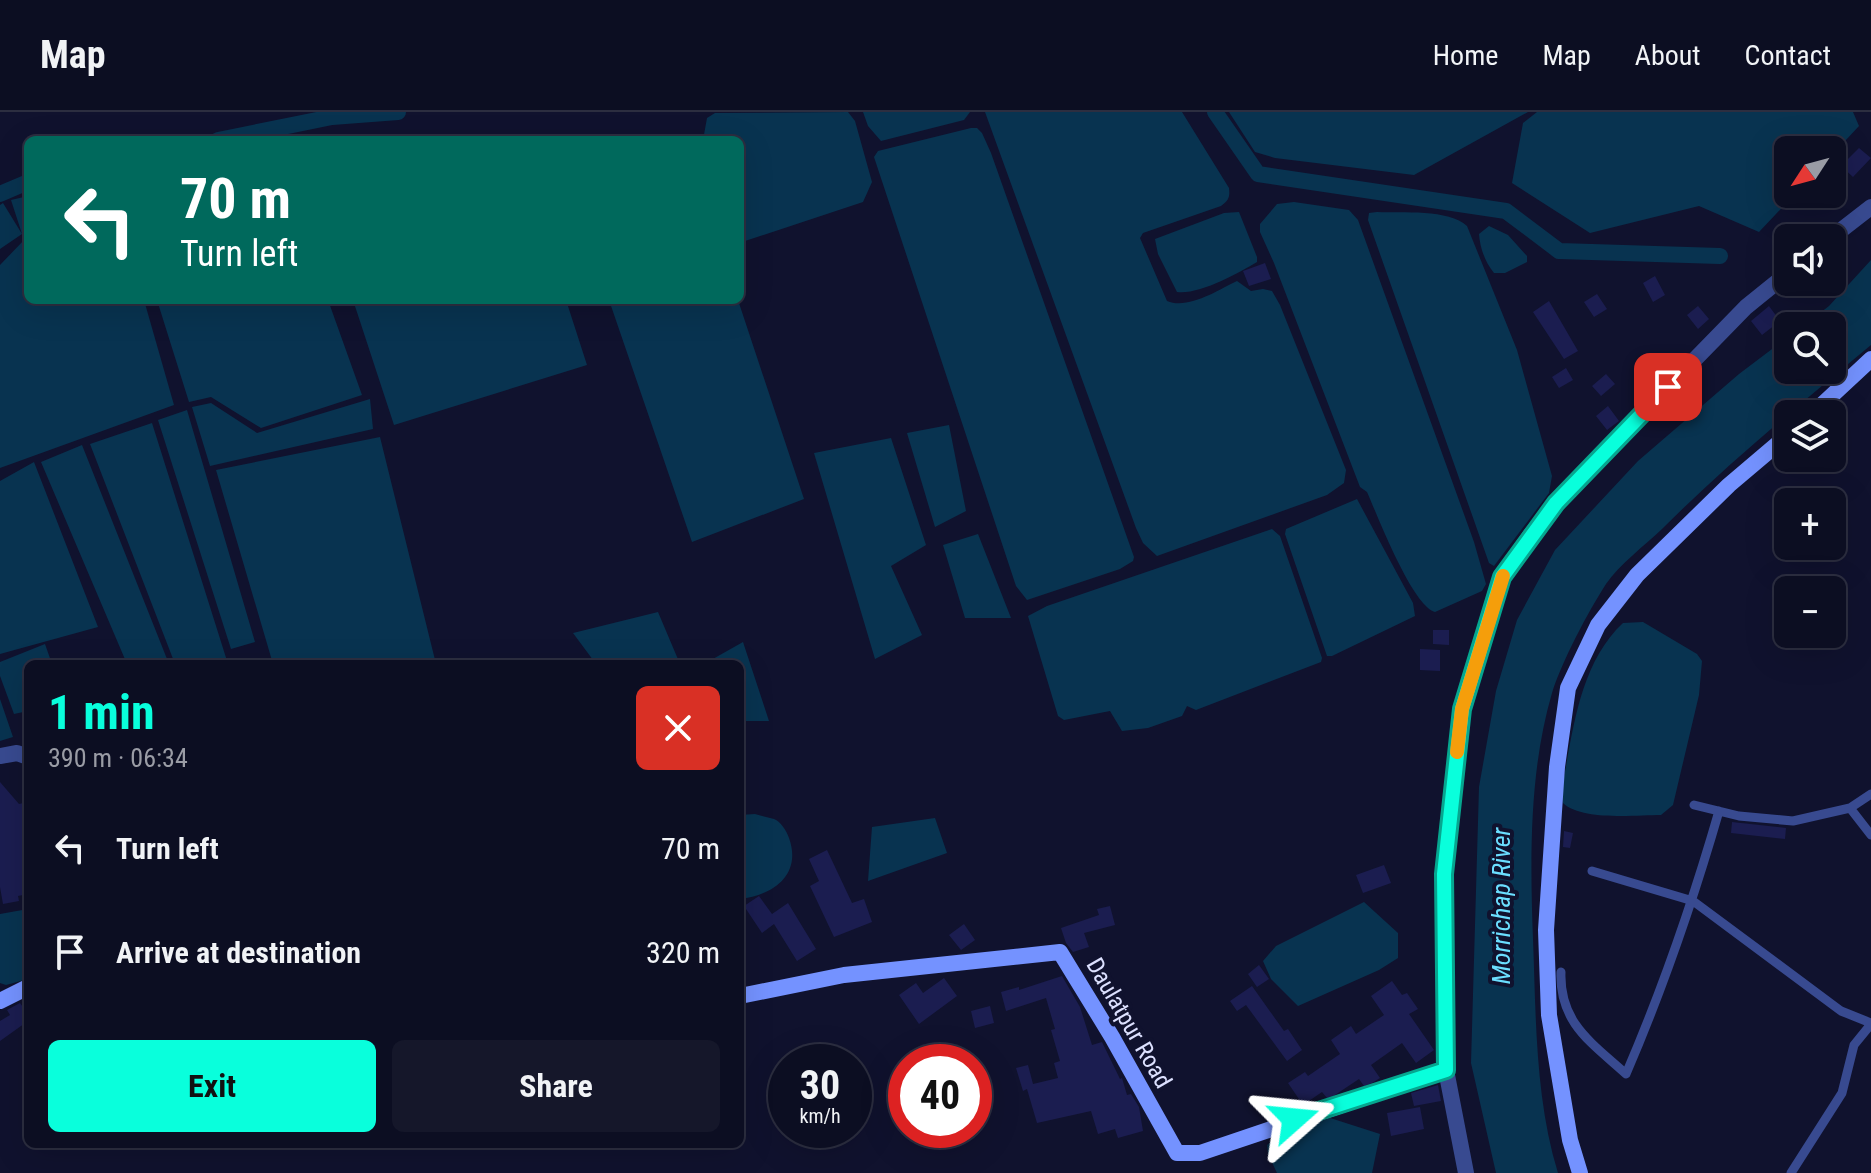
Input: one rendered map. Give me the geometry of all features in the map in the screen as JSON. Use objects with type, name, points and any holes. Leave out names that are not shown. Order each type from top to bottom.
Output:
[{"type":"street","points":[[1846,226],[1871,207]]},
{"type":"street","points":[[1466,1173],[1446,1070],[1444,874],[1462,709],[1502,577],[1531,534],[1586,471],[1746,307],[1774,284]]},
{"type":"street","points":[[1827,400],[1871,359]]},
{"type":"street","points":[[1580,1173],[1570,1140],[1549,1015],[1546,930],[1557,767],[1568,688],[1598,625],[1637,575],[1729,485],[1774,447]]},
{"type":"street","points":[[0,756],[17,753],[24,756]]},
{"type":"street","name":"Daulatpur Road","points":[[744,995],[844,975],[1060,952],[1177,1153],[1200,1153],[1446,1070]]},
{"type":"street","points":[[0,1001],[24,989]]},
{"type":"lane","points":[[1694,805],[1739,816],[1793,821],[1850,808],[1871,794]]},
{"type":"lane","points":[[1850,808],[1871,835]]},
{"type":"lane","points":[[1561,972],[1564,1006],[1580,1032],[1626,1074],[1656,1005],[1693,901],[1719,811]]},
{"type":"lane","points":[[1592,871],[1693,901],[1785,968],[1803,985],[1841,1011],[1871,1024],[1854,1045],[1842,1093],[1791,1173]]},
{"type":"water","points":[[848,112],[855,121],[872,182],[863,202],[744,241],[744,136],[704,136],[707,118],[715,113]]},
{"type":"water","points":[[863,112],[970,112],[964,120],[881,141],[868,126]]},
{"type":"water","points":[[985,112],[1182,112],[1229,188],[1229,194],[1221,206],[1143,233],[1140,238],[1167,301],[1193,301],[1237,281],[1251,291],[1272,291],[1346,470],[1344,483],[1327,495],[1157,556],[1143,543]]},
{"type":"water","points":[[1229,112],[1528,112],[1414,175],[1275,158],[1255,152]]},
{"type":"water","points":[[1537,112],[1853,112],[1859,126],[1846,140],[1846,136],[1774,136],[1774,208],[1782,208],[1759,232],[1699,206],[1590,233],[1512,183],[1523,123]]},
{"type":"water","points":[[977,128],[982,133],[991,153],[1134,557],[1120,569],[1027,600],[1016,586],[874,157],[878,151]]},
{"type":"water","points":[[24,197],[24,237],[11,200]]},
{"type":"water","points":[[1294,202],[1349,210],[1358,220],[1474,542],[1486,584],[1482,591],[1435,612],[1426,606],[1406,578],[1367,492],[1360,487],[1260,232],[1260,224],[1277,204]]},
{"type":"water","points":[[3,203],[22,234],[0,249],[0,205]]},
{"type":"water","points":[[1239,212],[1257,262],[1207,287],[1177,292],[1158,254],[1155,239],[1224,213]]},
{"type":"water","points":[[1369,213],[1437,214],[1467,226],[1517,350],[1552,476],[1549,493],[1494,566],[1489,563],[1368,220]]},
{"type":"water","points":[[1489,226],[1508,235],[1527,256],[1527,262],[1505,273],[1494,273],[1480,244],[1479,234]]},
{"type":"water","points":[[24,240],[24,304],[145,304],[174,405],[0,468],[0,265]]},
{"type":"water","points":[[1871,260],[1871,345],[1846,366],[1846,312],[1821,312],[1838,296],[1846,296],[1846,287]]},
{"type":"water","points":[[158,304],[329,304],[362,395],[261,428],[211,397],[189,402]]},
{"type":"water","points":[[354,304],[567,304],[587,365],[394,425]]},
{"type":"water","points":[[610,304],[739,304],[804,499],[692,542]]},
{"type":"water","name":"Morrichap River","points":[[1774,348],[1774,384],[1824,384],[1805,400],[1774,400],[1774,427],[1618,569],[1591,608],[1552,693],[1535,784],[1532,908],[1538,1057],[1550,1145],[1558,1173],[1496,1173],[1471,1063],[1479,787],[1496,691],[1517,620],[1555,550],[1638,461]]},
{"type":"water","points":[[370,399],[373,429],[210,466],[192,407],[211,403],[257,433]]},
{"type":"water","points":[[187,410],[255,642],[231,649],[158,420]]},
{"type":"water","points":[[152,423],[227,660],[173,660],[90,444]]},
{"type":"water","points":[[949,425],[966,511],[935,527],[907,433]]},
{"type":"water","points":[[380,437],[435,660],[272,660],[216,470]]},
{"type":"water","points":[[891,438],[926,545],[891,566],[922,635],[875,659],[814,453]]},
{"type":"water","points":[[82,445],[167,660],[125,660],[41,462]]},
{"type":"water","points":[[34,462],[98,627],[0,654],[0,481]]},
{"type":"water","points":[[1357,499],[1413,603],[1415,616],[1327,656],[1285,534],[1286,529]]},
{"type":"water","points":[[1272,529],[1280,536],[1321,662],[1196,710],[1187,706],[1182,716],[1148,728],[1122,731],[1110,711],[1064,720],[1058,716],[1028,616],[1047,606]]},
{"type":"water","points":[[978,534],[1011,618],[965,618],[943,545]]},
{"type":"water","points":[[658,612],[678,660],[593,660],[573,633]]},
{"type":"water","points":[[1643,622],[1697,654],[1702,661],[1699,695],[1673,805],[1661,815],[1609,816],[1572,809],[1563,803],[1562,787],[1587,678],[1596,658],[1623,623]]},
{"type":"water","points":[[743,642],[769,721],[744,721],[744,660],[711,660]]},
{"type":"water","points":[[45,644],[51,660],[24,660],[24,712],[14,714],[0,676],[0,662]]},
{"type":"water","points":[[0,699],[13,737],[0,741]]},
{"type":"water","points":[[755,814],[779,822],[789,838],[792,862],[788,872],[774,887],[744,898],[744,815]]},
{"type":"water","points":[[935,818],[947,853],[868,881],[872,827]]},
{"type":"water","points":[[1364,902],[1398,933],[1398,958],[1379,970],[1298,1006],[1271,979],[1263,961],[1276,946]]},
{"type":"water","points":[[24,910],[24,980],[6,985],[0,983],[0,914]]},
{"type":"water","points":[[1324,1116],[1380,1134],[1372,1173],[1277,1173],[1267,1145],[1287,1129]]},
{"type":"building","points":[[1859,148],[1871,158],[1853,177],[1846,171],[1846,161]]},
{"type":"building","points":[[1265,263],[1271,279],[1249,286],[1243,271]]},
{"type":"building","points":[[1655,276],[1665,295],[1653,302],[1643,283]]},
{"type":"building","points":[[1597,294],[1607,309],[1594,317],[1584,302]]},
{"type":"building","points":[[1549,301],[1578,351],[1564,359],[1533,312]]},
{"type":"building","points":[[1698,306],[1709,319],[1698,329],[1687,315]]},
{"type":"building","points":[[1769,306],[1774,313],[1774,326],[1762,335],[1751,321]]},
{"type":"building","points":[[1566,368],[1573,380],[1559,388],[1552,377]]},
{"type":"building","points":[[1606,374],[1615,384],[1601,396],[1592,386]]},
{"type":"building","points":[[1608,406],[1619,421],[1607,430],[1596,416]]},
{"type":"building","points":[[1433,630],[1449,630],[1449,645],[1433,644]]},
{"type":"building","points":[[1420,649],[1440,650],[1440,671],[1420,670]]},
{"type":"building","points":[[0,782],[19,804],[24,803],[24,895],[18,896],[19,901],[3,904],[0,887]]},
{"type":"building","points":[[1732,822],[1786,828],[1785,839],[1731,833]]},
{"type":"building","points":[[1564,831],[1573,833],[1570,848],[1563,847]]},
{"type":"building","points":[[827,850],[852,903],[864,899],[872,922],[834,937],[810,886],[819,881],[809,859]]},
{"type":"building","points":[[1384,865],[1391,883],[1363,893],[1356,875]]},
{"type":"building","points":[[759,896],[772,914],[788,903],[816,949],[797,961],[774,924],[762,933],[744,906]]},
{"type":"building","points":[[1110,906],[1115,925],[1084,933],[1089,947],[1073,952],[1061,928],[1099,915],[1097,909]]},
{"type":"building","points":[[964,924],[975,940],[961,950],[949,935]]},
{"type":"building","points":[[1259,965],[1269,979],[1257,987],[1248,974]]},
{"type":"building","points":[[1062,976],[1080,1007],[1092,1045],[1102,1042],[1122,1078],[1127,1095],[1131,1094],[1139,1107],[1143,1131],[1118,1138],[1115,1129],[1098,1134],[1091,1111],[1037,1123],[1027,1089],[1023,1091],[1016,1068],[1028,1065],[1033,1084],[1058,1078],[1054,1063],[1060,1061],[1051,1030],[1055,1029],[1046,998],[1006,1011],[1001,992],[1019,987],[1019,990]]},
{"type":"building","points":[[944,978],[957,996],[919,1024],[899,995],[916,983],[923,993]]},
{"type":"building","points":[[1392,981],[1402,995],[1407,993],[1418,1009],[1409,1014],[1434,1050],[1416,1063],[1402,1043],[1371,1065],[1380,1078],[1364,1086],[1359,1079],[1332,1097],[1327,1098],[1322,1092],[1303,1105],[1288,1083],[1305,1072],[1308,1076],[1340,1054],[1331,1040],[1351,1026],[1356,1034],[1384,1015],[1371,996]]},
{"type":"building","points":[[1252,986],[1284,1031],[1288,1029],[1302,1050],[1287,1061],[1246,1005],[1237,1011],[1230,1001]]},
{"type":"building","points":[[20,1003],[24,1008],[24,1024],[0,1041],[0,1021],[10,1015],[7,1010]]},
{"type":"building","points":[[990,1006],[994,1023],[975,1028],[971,1011]]},
{"type":"building","points":[[1438,1085],[1441,1101],[1414,1106],[1411,1093]]},
{"type":"building","points":[[1420,1107],[1424,1129],[1391,1136],[1387,1113]]},
{"type":"waterway","points":[[238,136],[332,117],[398,112]]},
{"type":"waterway","points":[[1215,112],[1258,174],[1506,211],[1559,251],[1720,256]]},
{"type":"waterway","points":[[0,194],[24,184]]},
{"type":"slow traffic","points":[[1457,752],[1462,709],[1503,576]]},
{"type":"route","points":[[1294,1119],[1446,1070],[1444,874],[1462,709],[1502,577],[1556,503],[1668,387]]}]
